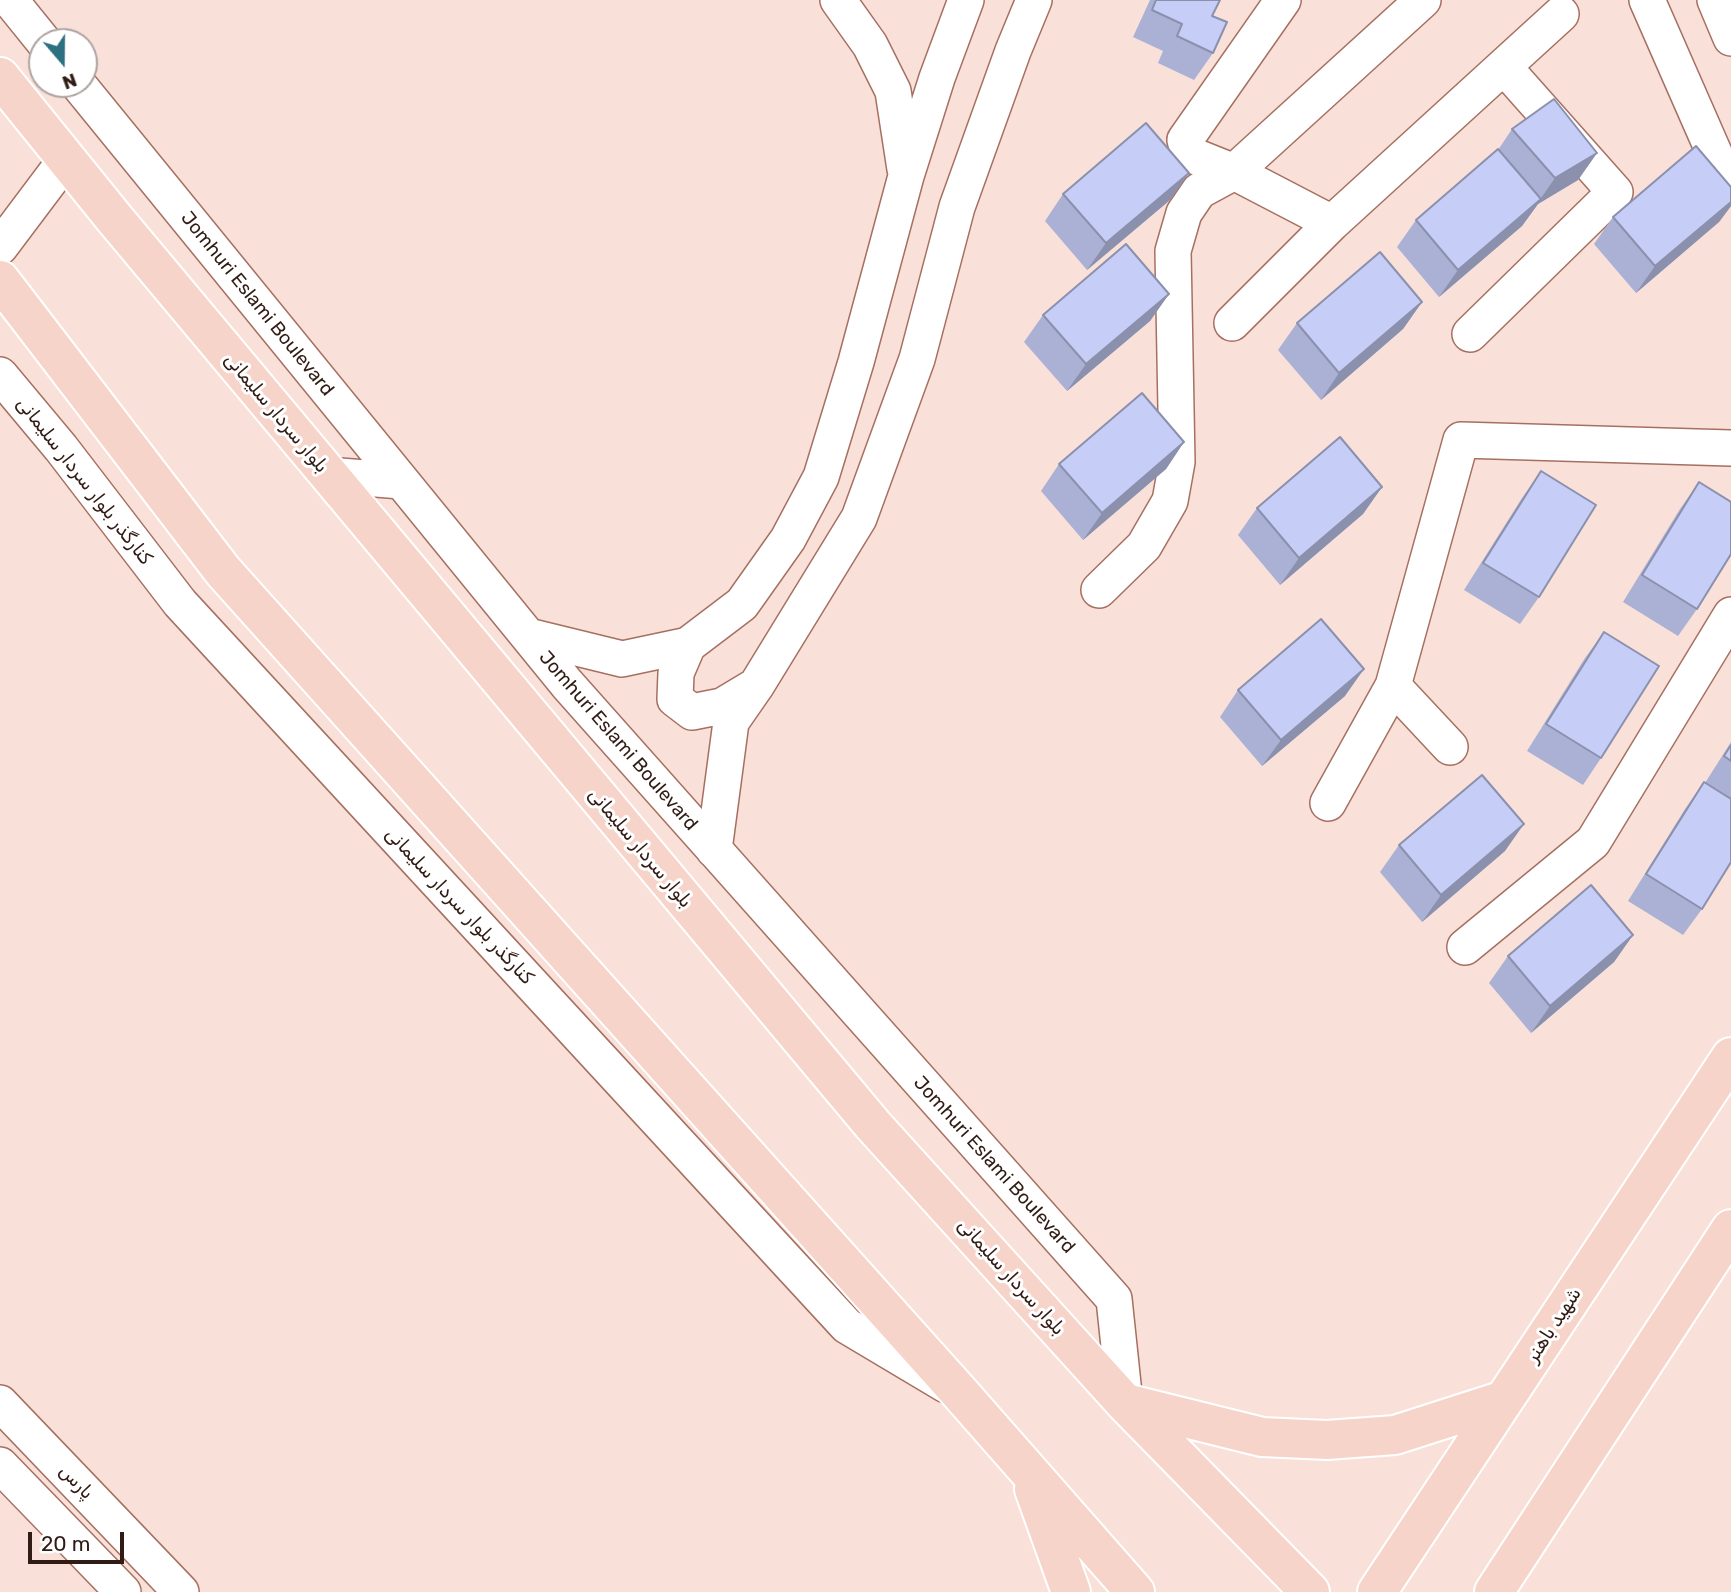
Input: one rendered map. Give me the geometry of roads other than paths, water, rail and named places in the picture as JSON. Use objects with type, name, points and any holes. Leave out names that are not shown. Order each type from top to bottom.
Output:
[{"type":"main road","name":"بلوار سردار سلیمانی","points":[[2,87],[67,158],[328,475],[873,1125],[1125,1403],[1310,1592]]},
{"type":"main road","points":[[0,280],[223,571],[1135,1592]]},
{"type":"main road","name":"شهید باهنر","points":[[1377,1592],[1731,1057]]},
{"type":"main road","points":[[1494,1592],[1731,1229]]},
{"type":"main road","points":[[1125,1403],[1262,1437],[1327,1440],[1395,1435],[1504,1400]]},
{"type":"main road","points":[[1027,1471],[1071,1592]]},
{"type":"street","points":[[10,0],[33,28]]},
{"type":"street","points":[[838,0],[870,45],[893,91],[906,176]]},
{"type":"street","points":[[528,636],[622,659],[688,645],[742,604],[788,539],[821,477],[856,362],[906,176],[937,78],[966,0]]},
{"type":"street","points":[[714,850],[731,722],[859,518],[917,359],[957,208],[1034,0]]},
{"type":"street","points":[[1283,0],[1185,140],[1189,154],[1234,172],[1332,223]]},
{"type":"street","points":[[1099,590],[1144,546],[1170,501],[1177,462],[1173,251],[1184,214],[1199,191],[1234,172],[1423,0]]},
{"type":"street","points":[[1647,0],[1715,155],[1731,184]]},
{"type":"street","points":[[1715,0],[1731,38]]},
{"type":"street","points":[[1232,323],[1332,223],[1561,14]]},
{"type":"street","points":[[1470,334],[1615,192],[1504,67]]},
{"type":"street","name":"Jomhuri Eslami Boulevard","points":[[89,98],[576,695],[1114,1299],[1125,1403]]},
{"type":"street","points":[[0,247],[67,158]]},
{"type":"street","name":"کنارگذر بلوار سردار سلیمانی","points":[[0,375],[61,448],[180,603],[847,1326],[960,1393]]},
{"type":"street","points":[[1328,803],[1393,686],[1461,440],[1731,448]]},
{"type":"street","points":[[328,475],[401,481]]},
{"type":"street","points":[[1465,947],[1592,842],[1731,615]]},
{"type":"street","points":[[688,645],[676,673],[675,699],[692,712],[722,706],[756,686]]},
{"type":"street","points":[[1393,686],[1450,747]]},
{"type":"street","name":"پارس","points":[[0,1403],[181,1592]]},
{"type":"street","points":[[0,1465],[123,1592]]}]
